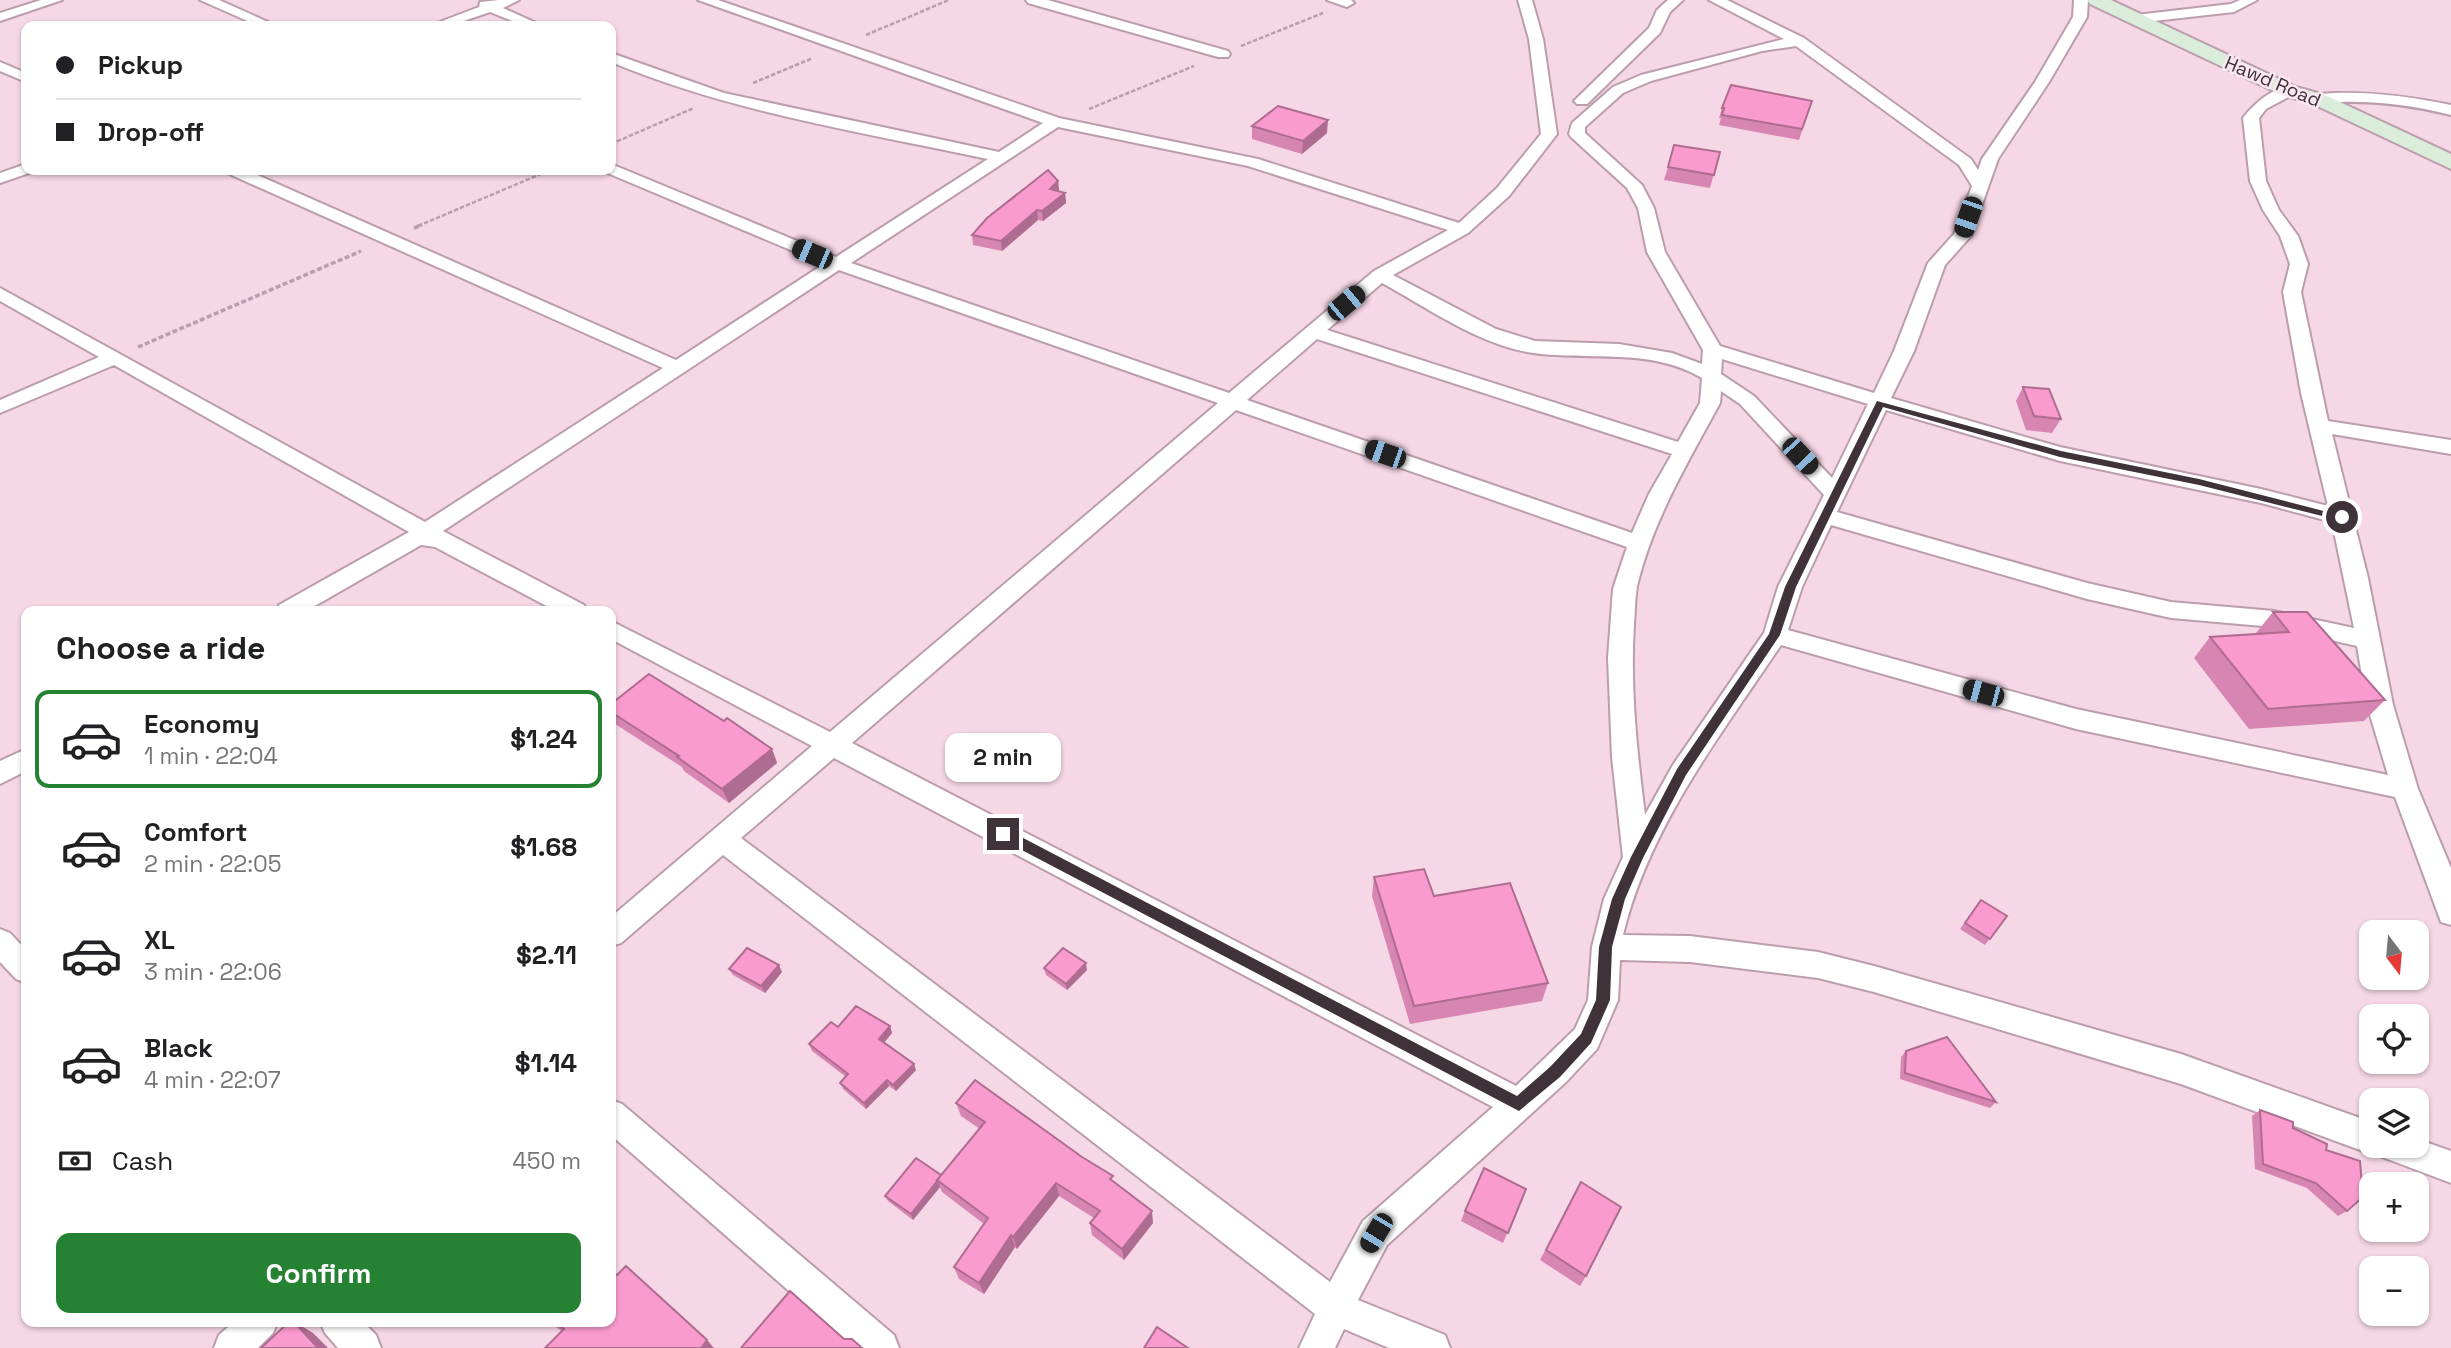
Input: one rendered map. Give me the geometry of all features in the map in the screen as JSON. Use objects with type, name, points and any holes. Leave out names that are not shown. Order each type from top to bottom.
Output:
[{"type":"main road","name":"Hawd Road","points":[[2096,0],[2289,91],[2318,99],[2451,162]]},
{"type":"street","points":[[0,16],[55,0]]},
{"type":"street","points":[[207,0],[258,21]]},
{"type":"street","points":[[468,0],[524,21]]},
{"type":"street","points":[[450,21],[512,0]]},
{"type":"street","points":[[705,0],[1055,122],[1252,162],[1462,229]]},
{"type":"street","points":[[1032,0],[1223,54]]},
{"type":"street","points":[[1525,0],[1536,39],[1549,134]]},
{"type":"street","points":[[616,930],[1380,275],[1462,229],[1503,192],[1549,134],[1655,30],[1664,10],[1676,0]]},
{"type":"street","points":[[1716,0],[1799,41],[1965,162],[1980,186]]},
{"type":"street","points":[[1317,1348],[1356,1266],[1376,1233],[1555,1072],[1586,1038],[1603,1000],[1606,947],[1618,899],[1637,857],[1682,772],[1774,635],[1790,587],[1880,403],[1889,377],[1904,351],[1937,263],[1962,236],[1990,159],[2042,82],[2080,17],[2081,0]]},
{"type":"street","points":[[2136,19],[2234,8],[2250,0]]},
{"type":"street","points":[[1637,857],[1625,757],[1620,659],[1625,589],[1639,543],[1660,494],[1710,403],[1713,351],[1676,282],[1656,252],[1646,208],[1634,185],[1592,151],[1577,134],[1577,126],[1618,90],[1646,78],[1760,47],[1799,41]]},
{"type":"street","points":[[616,59],[659,77],[720,97],[1002,157]]},
{"type":"street","points":[[0,66],[21,76]]},
{"type":"street","points":[[2289,91],[2261,106],[2251,118],[2258,181],[2271,210],[2289,236],[2299,264],[2292,292],[2319,426],[2369,640],[2380,705],[2405,789],[2445,872],[2451,913]]},
{"type":"street","points":[[2318,99],[2396,99],[2451,110]]},
{"type":"street","points":[[296,606],[428,536],[678,368],[1055,122]]},
{"type":"street","points":[[0,178],[21,171]]},
{"type":"street","points":[[616,171],[838,264],[1639,543]]},
{"type":"street","points":[[244,175],[678,368]]},
{"type":"street","points":[[1380,275],[1500,337],[1533,347],[1619,350],[1672,359],[1712,376],[1746,400],[1830,505],[2087,591],[2159,607],[2274,619],[2369,640]]},
{"type":"street","points":[[0,293],[428,536],[566,606]]},
{"type":"street","points":[[1312,332],[1685,451]]},
{"type":"street","points":[[1713,351],[1880,403],[2060,454],[2199,482],[2342,517]]},
{"type":"street","points":[[0,407],[115,357]]},
{"type":"street","points":[[2319,426],[2451,447]]},
{"type":"street","points":[[616,632],[1519,1104]]},
{"type":"street","points":[[1774,635],[2077,719],[2405,789]]},
{"type":"street","points":[[0,774],[21,762]]},
{"type":"street","points":[[722,839],[1336,1308],[1432,1348]]},
{"type":"street","points":[[0,942],[21,965]]},
{"type":"street","points":[[1606,947],[1690,949],[1818,965],[1863,976],[2181,1069],[2359,1134]]},
{"type":"street","points":[[616,1119],[881,1348]]},
{"type":"street","points":[[2426,1158],[2451,1167]]},
{"type":"street","points":[[232,1348],[255,1327]]},
{"type":"street","points":[[343,1327],[363,1348]]},
{"type":"path","points":[[616,142],[948,0]]},
{"type":"path","points":[[115,357],[538,175]]},
{"type":"building","points":[[1731,85],[1812,101],[1802,129],[1722,115]]},
{"type":"building","points":[[1278,106],[1328,120],[1303,141],[1252,126]]},
{"type":"building","points":[[1674,145],[1720,152],[1714,175],[1668,167]]},
{"type":"building","points":[[1048,170],[1058,181],[1050,189],[1065,193],[1042,211],[1037,210],[1001,241],[972,235],[987,218]]},
{"type":"building","points":[[2023,387],[2049,389],[2061,419],[2034,416]]},
{"type":"building","points":[[2273,612],[2307,612],[2385,700],[2268,709],[2210,637],[2289,632]]},
{"type":"building","points":[[649,674],[724,721],[727,718],[772,749],[722,789],[677,757],[679,756],[616,715],[616,700]]},
{"type":"building","points":[[1424,869],[1434,896],[1510,883],[1548,983],[1414,1006],[1374,877]]},
{"type":"building","points":[[1981,900],[2007,916],[1990,939],[1965,923]]},
{"type":"building","points":[[747,948],[779,965],[761,986],[729,969]]},
{"type":"building","points":[[1063,948],[1086,963],[1066,984],[1044,968]]},
{"type":"building","points":[[856,1006],[890,1026],[879,1039],[914,1064],[893,1085],[887,1080],[864,1103],[840,1083],[848,1074],[809,1044],[831,1022],[838,1027]]},
{"type":"building","points":[[1947,1037],[1996,1102],[1905,1073],[1906,1051]]},
{"type":"building","points":[[975,1080],[1082,1157],[1113,1176],[1110,1179],[1152,1211],[1122,1249],[1090,1223],[1100,1211],[1056,1183],[1013,1237],[1011,1235],[979,1283],[954,1267],[988,1218],[937,1180],[985,1122],[956,1103]]},
{"type":"building","points":[[2260,1110],[2293,1122],[2293,1128],[2327,1144],[2326,1150],[2360,1161],[2359,1200],[2347,1211],[2316,1183],[2263,1164]]},
{"type":"building","points":[[916,1158],[941,1175],[911,1214],[885,1196]]},
{"type":"building","points":[[1484,1168],[1526,1189],[1508,1233],[1465,1211]]},
{"type":"building","points":[[1581,1182],[1621,1207],[1586,1276],[1546,1250]]},
{"type":"building","points":[[626,1266],[707,1340],[701,1348],[545,1348],[564,1329],[561,1327],[616,1327],[617,1275]]},
{"type":"building","points":[[790,1291],[844,1339],[852,1339],[862,1348],[741,1348]]},
{"type":"building","points":[[284,1327],[299,1327],[318,1348],[261,1348]]},
{"type":"building","points":[[1157,1327],[1188,1348],[1144,1348]]},
{"type":"route","points":[[1003,834],[1519,1104],[1555,1072],[1586,1038],[1603,1000],[1606,947],[1618,899],[1637,857],[1682,772],[1774,635],[1790,587],[1880,403],[2060,454],[2199,482],[2342,517]]}]
